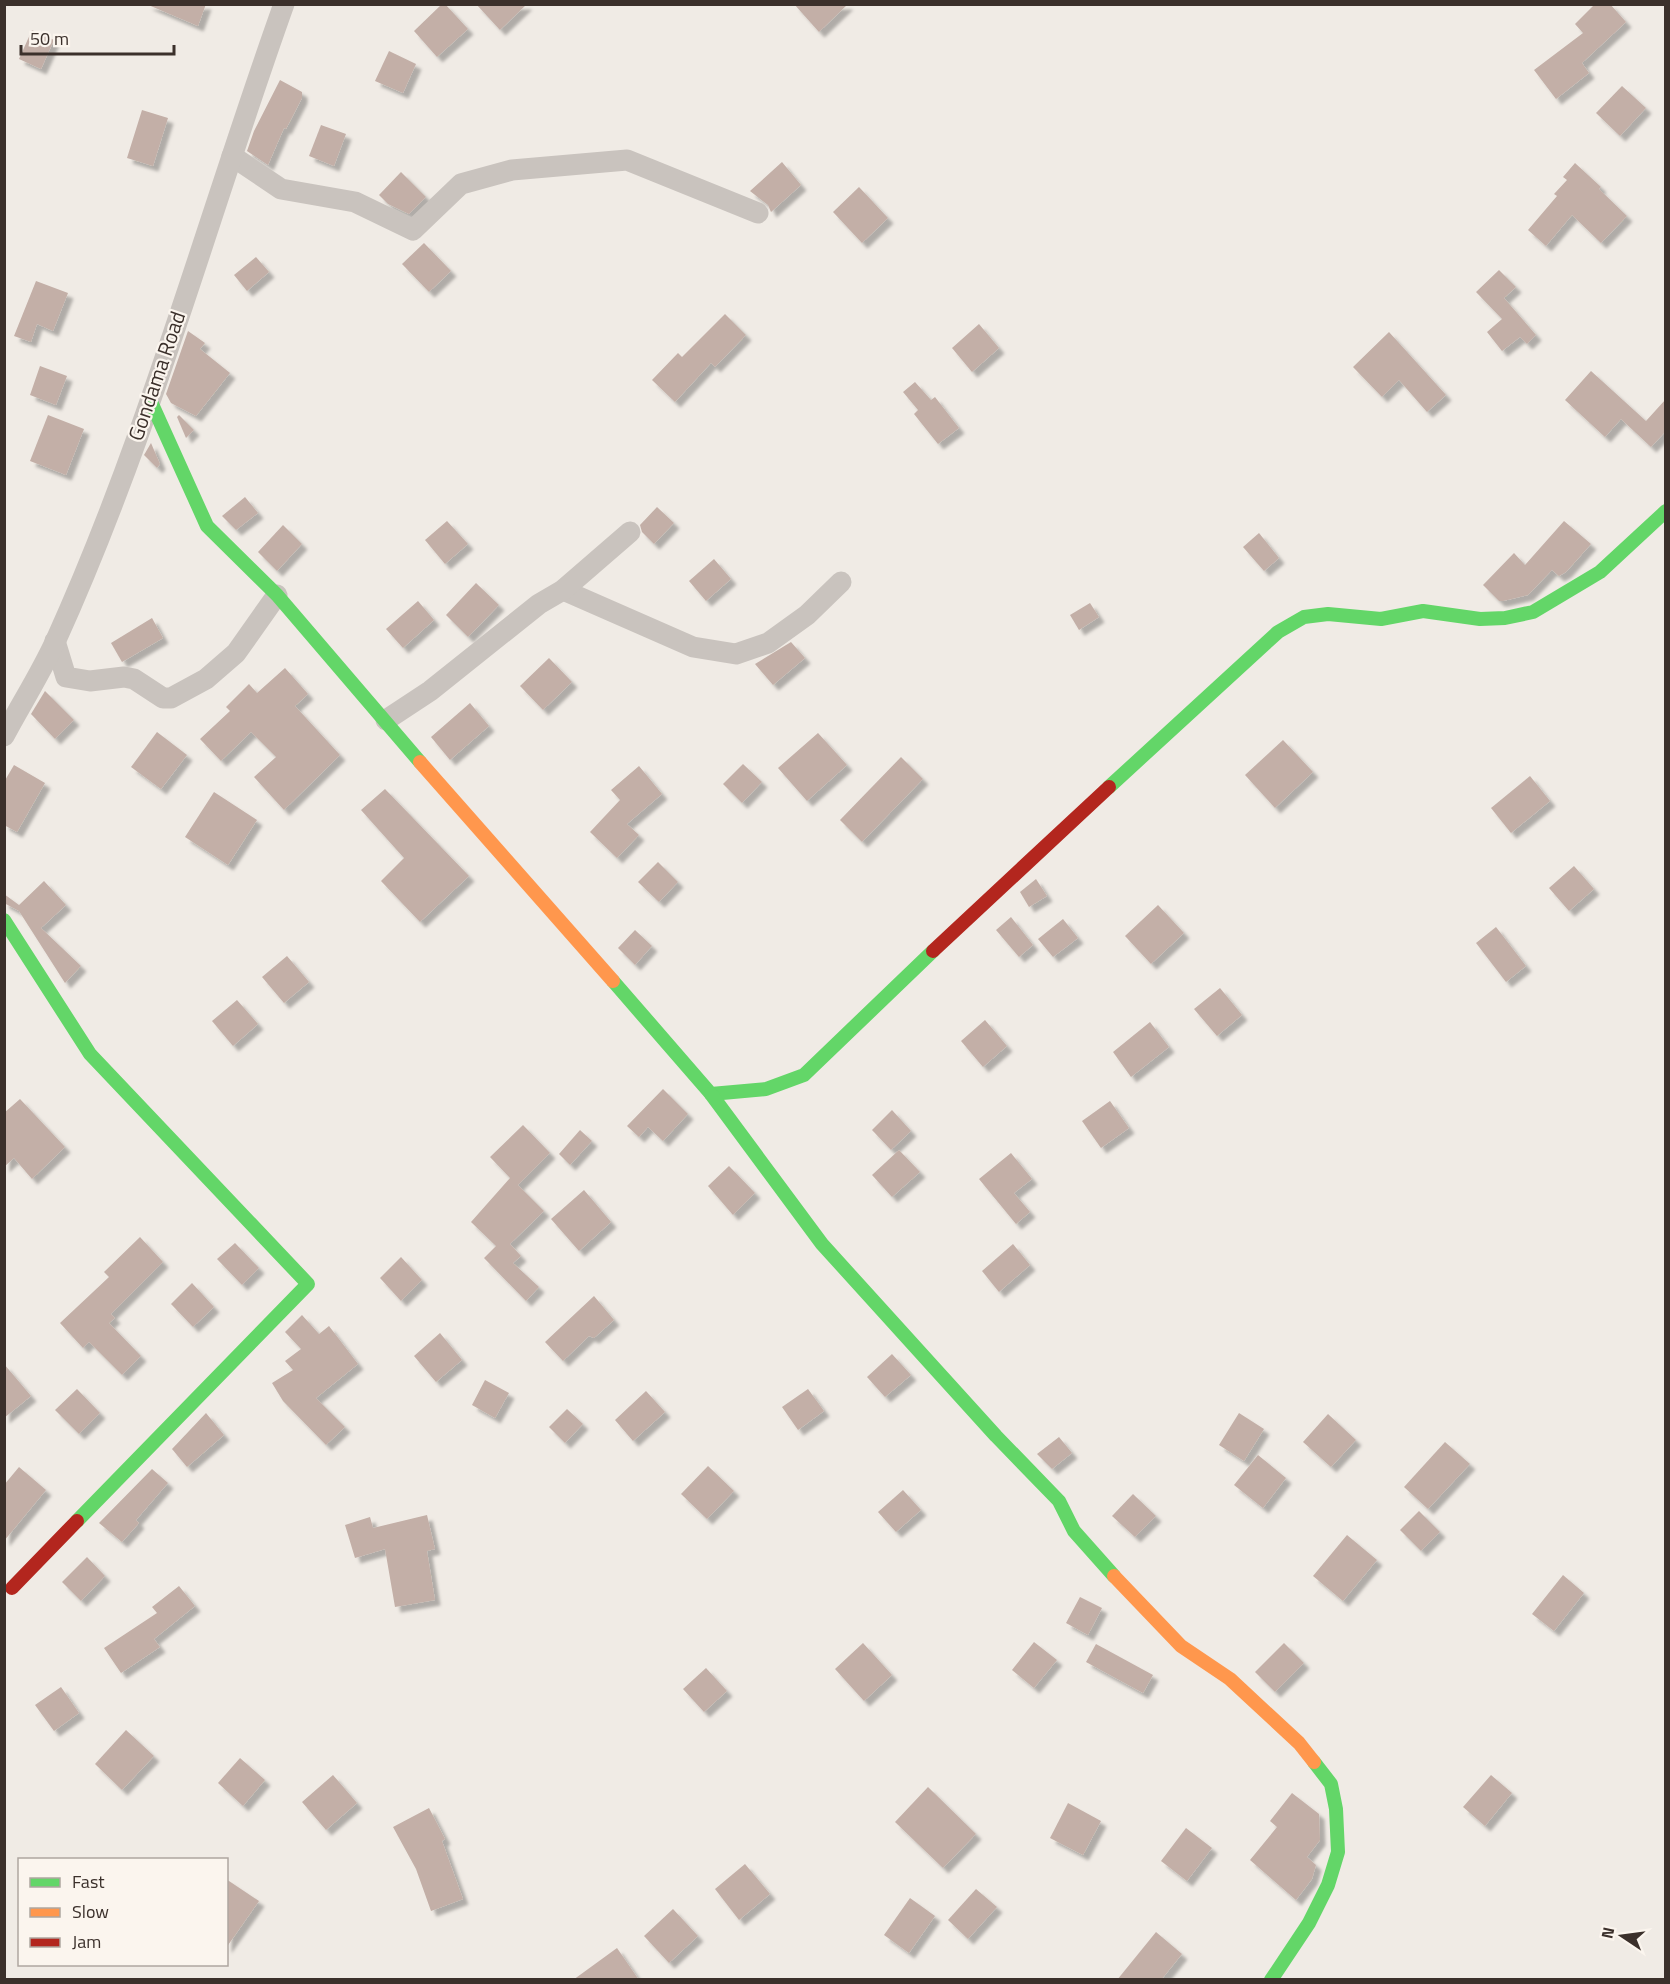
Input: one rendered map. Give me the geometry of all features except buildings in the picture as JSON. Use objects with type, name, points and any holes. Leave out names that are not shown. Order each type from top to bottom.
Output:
[{"type":"street","name":"Gondama Road","points":[[4,736],[55,641],[151,402],[186,290],[284,4]]},
{"type":"street","points":[[232,156],[281,189],[355,202],[413,230],[461,184],[512,170],[627,160],[758,213]]},
{"type":"street","points":[[151,402],[207,526],[277,595],[491,845],[687,1064],[822,1244],[996,1436],[1059,1501],[1074,1531],[1090,1549],[1181,1646],[1230,1679],[1299,1743],[1330,1784],[1336,1809],[1338,1852],[1328,1885],[1309,1923],[1270,1980]]},
{"type":"street","points":[[711,1094],[766,1089],[804,1075],[988,898],[1278,632],[1304,617],[1328,614],[1381,619],[1424,611],[1480,619],[1505,618],[1533,612],[1600,572],[1665,511]]},
{"type":"street","points":[[386,720],[430,691],[539,604],[563,590],[630,532]]},
{"type":"street","points":[[563,590],[693,647],[736,654],[768,643],[807,615],[841,582]]},
{"type":"street","points":[[55,641],[66,677],[90,681],[124,677],[134,679],[163,698],[171,698],[206,679],[236,653],[277,595]]},
{"type":"street","points":[[4,920],[90,1054],[308,1284],[12,1588]]},
{"type":"traffic: fast","points":[[151,402],[207,526],[277,595],[420,762]]},
{"type":"traffic: fast","points":[[1109,787],[1278,632],[1304,617],[1328,614],[1381,619],[1423,611],[1480,619],[1505,618],[1533,612],[1600,572],[1666,511]]},
{"type":"traffic: fast","points":[[4,920],[90,1054],[308,1284],[77,1521]]},
{"type":"traffic: fast","points":[[613,981],[711,1094],[766,1089],[804,1075],[933,951]]},
{"type":"traffic: fast","points":[[711,1094],[822,1244],[996,1436],[1059,1501],[1074,1531],[1114,1576]]},
{"type":"traffic: fast","points":[[1271,1980],[1309,1923],[1328,1885],[1338,1852],[1336,1809],[1331,1784],[1314,1762]]},
{"type":"traffic: slow","points":[[420,762],[613,981]]},
{"type":"traffic: slow","points":[[1114,1576],[1181,1646],[1230,1679],[1299,1743],[1314,1762]]},
{"type":"traffic: jam","points":[[933,951],[1109,787]]},
{"type":"traffic: jam","points":[[12,1588],[77,1521]]}]
